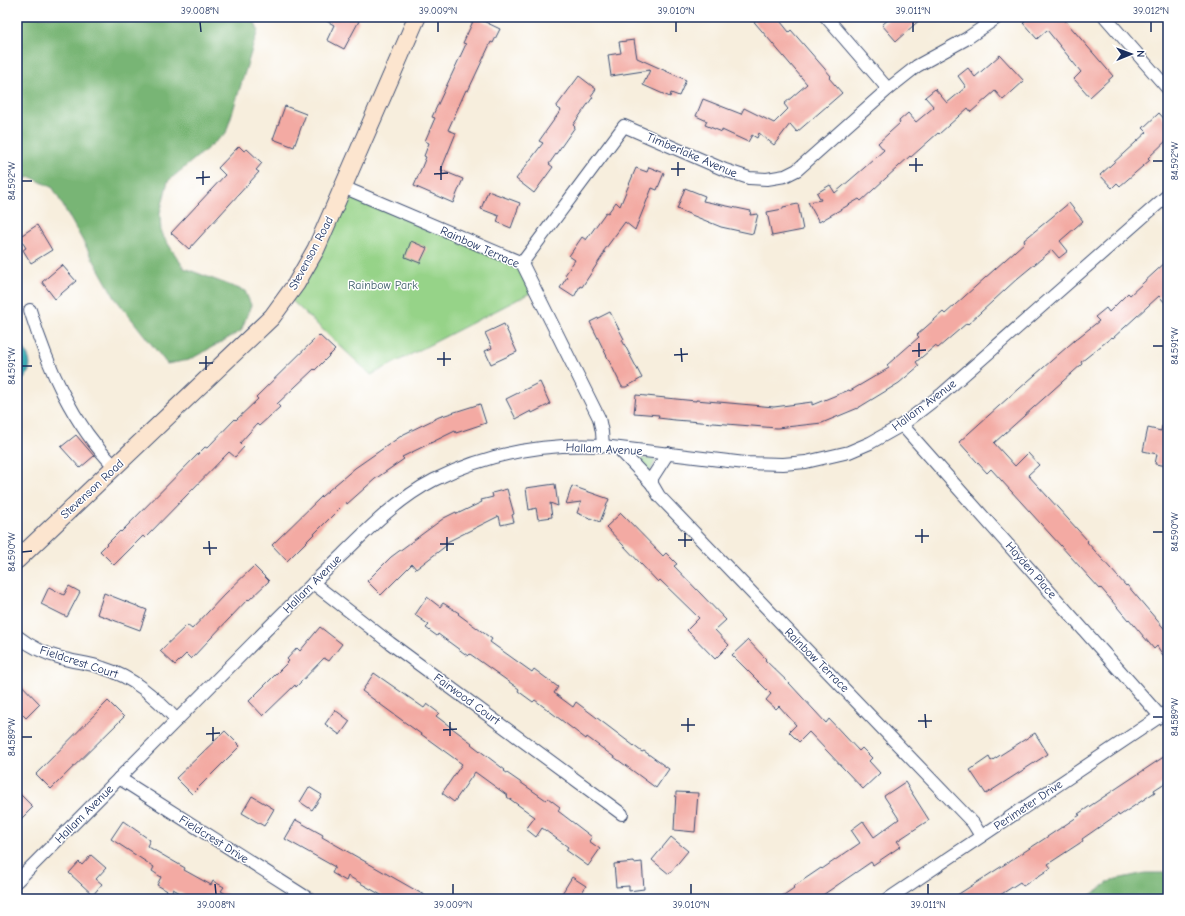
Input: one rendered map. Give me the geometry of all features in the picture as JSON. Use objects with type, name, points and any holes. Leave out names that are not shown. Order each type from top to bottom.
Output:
[{"type":"main road","name":"Stevenson Road","points":[[17,560],[272,317],[296,284],[316,249],[417,17]]},
{"type":"street","points":[[826,17],[888,89]]},
{"type":"street","name":"Timberlake Avenue","points":[[522,263],[624,126],[725,170],[749,178],[768,179],[785,176],[797,170],[888,89],[917,66],[966,39],[998,17]]},
{"type":"street","points":[[1106,17],[1168,89]]},
{"type":"street","name":"Rainbow Terrace","points":[[343,187],[522,263],[599,418],[603,446]]},
{"type":"street","name":"Hallam Avenue","points":[[17,881],[205,690],[374,523],[407,497],[433,481],[475,463],[521,451],[555,446],[603,446],[745,462],[783,464],[806,462],[849,452],[870,443],[902,424],[942,394],[1168,195]]},
{"type":"street","points":[[30,310],[38,336],[56,381],[74,416],[115,467]]},
{"type":"street","name":"Hayden Place","points":[[902,424],[1164,714]]},
{"type":"street","name":"Rainbow Terrace","points":[[618,448],[652,484],[665,502],[973,823],[981,836]]},
{"type":"street","points":[[652,484],[652,478],[668,453]]},
{"type":"street","name":"Fairwood Court","points":[[313,583],[430,673],[495,719],[622,814]]},
{"type":"street","name":"Fieldcrest Court","points":[[17,636],[37,649],[60,658],[103,668],[133,681],[157,699],[177,720]]},
{"type":"street","name":"Perimeter Drive","points":[[888,899],[1164,714]]},
{"type":"street","name":"Fieldcrest Drive","points":[[118,778],[309,899]]},
{"type":"green space","points":[[17,17],[253,17],[258,30],[226,133],[168,181],[160,213],[161,233],[184,268],[245,291],[251,305],[241,331],[189,360],[167,364],[115,298],[53,188],[31,177],[17,180]]},
{"type":"green space","name":"Rainbow Park","points":[[343,187],[522,263],[536,290],[371,375],[287,296]]},
{"type":"green space","points":[[640,458],[656,459],[650,472],[640,461]]},
{"type":"green space","points":[[1145,873],[1168,873],[1168,899],[1085,899],[1112,880]]},
{"type":"water","points":[[17,339],[26,351],[30,363],[27,374],[17,385]]},
{"type":"building","points":[[319,17],[353,17],[359,21],[344,49],[327,40],[334,25]]},
{"type":"building","points":[[475,17],[500,29],[493,43],[491,42],[468,91],[466,90],[448,130],[456,133],[441,170],[463,179],[453,203],[414,186],[426,157],[424,156],[429,143],[425,141],[435,118],[432,117],[466,44],[463,43]]},
{"type":"building","points":[[750,17],[777,17],[789,32],[791,30],[831,76],[829,78],[842,93],[797,132],[790,124],[774,145],[759,133],[757,138],[752,135],[748,142],[722,130],[722,132],[705,125],[707,121],[696,116],[703,99],[741,114],[744,108],[774,123],[788,109],[784,104],[807,84]]},
{"type":"building","points":[[891,17],[923,17],[896,41],[882,25]]},
{"type":"building","points":[[1029,17],[1062,17],[1113,76],[1090,97],[1074,79],[1081,72],[1047,30],[1037,39],[1023,23]]},
{"type":"building","points":[[634,40],[637,58],[686,80],[679,96],[671,93],[670,97],[643,85],[650,70],[611,76],[608,55],[621,53],[619,42]]},
{"type":"building","points":[[1000,55],[1024,81],[1003,100],[995,91],[971,112],[968,108],[939,134],[938,133],[911,157],[910,156],[861,201],[859,199],[819,222],[808,202],[821,200],[817,193],[830,185],[835,193],[884,150],[878,143],[900,123],[899,121],[908,113],[916,122],[934,107],[925,97],[935,89],[947,103],[966,87],[958,76],[968,68],[975,77]]},
{"type":"building","points":[[579,76],[596,89],[591,96],[593,97],[573,125],[575,127],[549,164],[553,167],[534,193],[516,179],[543,143],[539,141],[561,110],[556,107]]},
{"type":"building","points":[[285,106],[306,114],[294,147],[273,139]]},
{"type":"building","points":[[1159,113],[1168,123],[1168,139],[1148,158],[1150,160],[1120,186],[1117,183],[1112,188],[1100,175],[1147,132],[1143,128]]},
{"type":"building","points":[[239,146],[244,151],[247,149],[262,163],[256,170],[259,172],[189,249],[171,233],[225,175],[218,168]]},
{"type":"building","points":[[649,167],[664,173],[657,190],[652,188],[635,230],[625,222],[603,252],[605,252],[582,287],[580,286],[574,297],[560,288],[567,277],[565,275],[575,260],[569,256],[582,237],[586,240],[606,212],[608,213],[616,202],[620,206],[636,168],[647,172]]},
{"type":"building","points":[[685,188],[705,196],[703,201],[751,211],[750,215],[758,214],[753,234],[721,227],[677,209]]},
{"type":"building","points":[[488,191],[520,203],[511,228],[497,222],[499,216],[481,209]]},
{"type":"building","points":[[1069,203],[1083,221],[1060,241],[1068,251],[1059,258],[1052,250],[1018,278],[968,324],[967,323],[938,348],[935,346],[916,362],[919,366],[899,383],[858,408],[822,423],[777,428],[675,420],[658,418],[659,415],[634,413],[636,395],[774,407],[812,402],[812,405],[849,390],[850,391],[889,368],[887,365],[919,337],[917,335],[943,312],[945,314],[1025,242],[1024,240]]},
{"type":"building","points":[[798,204],[803,230],[772,236],[767,212]]},
{"type":"building","points":[[37,225],[52,250],[31,263],[23,250],[26,248],[19,237]]},
{"type":"building","points":[[411,241],[427,248],[420,263],[405,257]]},
{"type":"building","points":[[1168,260],[1168,306],[1159,296],[1113,338],[1112,337],[1081,362],[1082,364],[994,443],[1015,466],[1028,453],[1039,465],[1028,475],[1168,633],[1168,663],[1157,646],[1154,649],[1101,588],[1100,589],[991,469],[987,473],[959,442],[1018,389],[1099,321],[1095,317],[1106,308],[1109,312],[1128,293],[1130,295]]},
{"type":"building","points":[[62,265],[76,281],[55,299],[42,282]]},
{"type":"building","points":[[610,312],[624,339],[622,340],[642,378],[626,387],[622,387],[590,322]]},
{"type":"building","points":[[504,324],[517,352],[491,364],[485,351],[492,348],[485,333]]},
{"type":"building","points":[[319,335],[335,350],[277,404],[280,407],[259,426],[257,424],[240,443],[244,447],[235,457],[229,452],[145,538],[143,536],[114,565],[100,551],[120,531],[121,532],[205,447],[207,448],[235,419],[236,420],[258,399],[256,397]]},
{"type":"building","points":[[540,382],[550,404],[532,413],[531,411],[516,419],[506,399]]},
{"type":"building","points":[[480,404],[486,423],[456,433],[455,431],[402,457],[404,459],[375,479],[347,504],[346,502],[287,561],[272,545],[322,496],[355,468],[404,434],[439,417]]},
{"type":"building","points":[[1162,426],[1168,426],[1168,466],[1155,464],[1157,454],[1143,451],[1148,428],[1161,431]]},
{"type":"building","points":[[76,435],[94,456],[80,468],[61,447]]},
{"type":"building","points":[[555,484],[558,506],[550,503],[552,517],[538,519],[536,508],[529,510],[526,488]]},
{"type":"building","points":[[572,486],[609,499],[600,522],[577,513],[581,502],[566,504]]},
{"type":"building","points":[[507,489],[514,514],[512,515],[514,522],[501,525],[499,516],[445,543],[447,545],[416,569],[412,564],[381,595],[367,581],[391,557],[444,518],[456,512],[457,514],[482,502],[481,500],[493,497],[492,493]]},
{"type":"building","points":[[621,513],[663,556],[666,553],[677,564],[674,566],[726,620],[715,630],[729,645],[715,659],[687,630],[699,618],[660,580],[658,582],[606,527]]},
{"type":"building","points":[[254,566],[269,581],[249,600],[248,599],[191,659],[186,654],[175,665],[160,651],[187,625],[192,629]]},
{"type":"building","points":[[69,586],[80,592],[67,617],[41,604],[49,587],[64,595]]},
{"type":"building","points":[[104,593],[147,610],[140,630],[97,614]]},
{"type":"building","points":[[427,597],[440,607],[443,603],[459,613],[458,614],[492,639],[490,642],[532,672],[534,669],[558,687],[554,693],[573,707],[576,702],[642,752],[644,751],[669,769],[656,788],[587,737],[586,739],[535,700],[533,702],[518,691],[519,689],[470,654],[468,656],[438,634],[437,636],[426,628],[429,625],[415,615]]},
{"type":"building","points":[[320,627],[342,644],[329,661],[324,658],[296,687],[295,685],[263,716],[249,701],[289,661],[287,659],[297,648],[300,651]]},
{"type":"building","points":[[748,640],[766,659],[765,660],[790,684],[826,723],[829,719],[859,751],[862,748],[872,758],[869,761],[880,773],[863,789],[809,732],[799,742],[789,732],[796,725],[779,706],[776,709],[766,700],[771,694],[732,655]]},
{"type":"building","points":[[374,673],[424,708],[427,704],[439,713],[436,716],[472,743],[471,744],[505,770],[504,771],[546,800],[548,798],[560,807],[558,811],[592,837],[589,841],[600,849],[588,866],[566,850],[568,847],[542,828],[536,837],[526,829],[535,817],[475,772],[454,802],[442,793],[462,764],[362,691]]},
{"type":"building","points":[[17,680],[40,704],[26,718],[17,709]]},
{"type":"building","points":[[108,701],[124,717],[51,789],[36,774]]},
{"type":"building","points":[[335,710],[350,721],[340,735],[325,724]]},
{"type":"building","points":[[225,731],[240,746],[192,794],[176,778]]},
{"type":"building","points":[[1035,733],[1048,754],[986,794],[970,770],[989,757],[991,761]]},
{"type":"building","points":[[1168,754],[1168,781],[1154,790],[1155,792],[1119,816],[1118,814],[1082,839],[1083,841],[1048,864],[1051,868],[1023,886],[1020,882],[994,899],[951,899],[1080,815],[1078,814]]},
{"type":"building","points":[[905,782],[929,820],[897,841],[901,846],[873,865],[871,862],[817,899],[778,899],[794,888],[793,887],[860,843],[851,830],[863,821],[874,837],[899,819],[884,796]]},
{"type":"building","points":[[309,787],[322,795],[312,810],[300,802]]},
{"type":"building","points":[[17,791],[33,807],[17,823]]},
{"type":"building","points":[[676,792],[698,793],[695,832],[674,830]]},
{"type":"building","points":[[252,796],[274,809],[264,826],[242,813]]},
{"type":"building","points":[[296,820],[323,835],[322,837],[431,899],[388,899],[348,876],[346,881],[332,873],[335,867],[285,839]]},
{"type":"building","points":[[123,821],[150,840],[147,846],[185,868],[184,870],[211,885],[213,881],[224,887],[221,891],[235,899],[191,899],[173,889],[171,893],[157,885],[161,877],[152,871],[154,867],[111,839]]},
{"type":"building","points":[[671,837],[688,851],[669,874],[652,860]]},
{"type":"building","points":[[91,855],[106,868],[96,879],[102,884],[93,895],[69,873],[79,862],[82,865]]},
{"type":"building","points":[[642,862],[644,889],[629,891],[629,886],[616,887],[614,864]]},
{"type":"building","points":[[572,877],[586,886],[578,899],[568,899],[561,895]]}]
